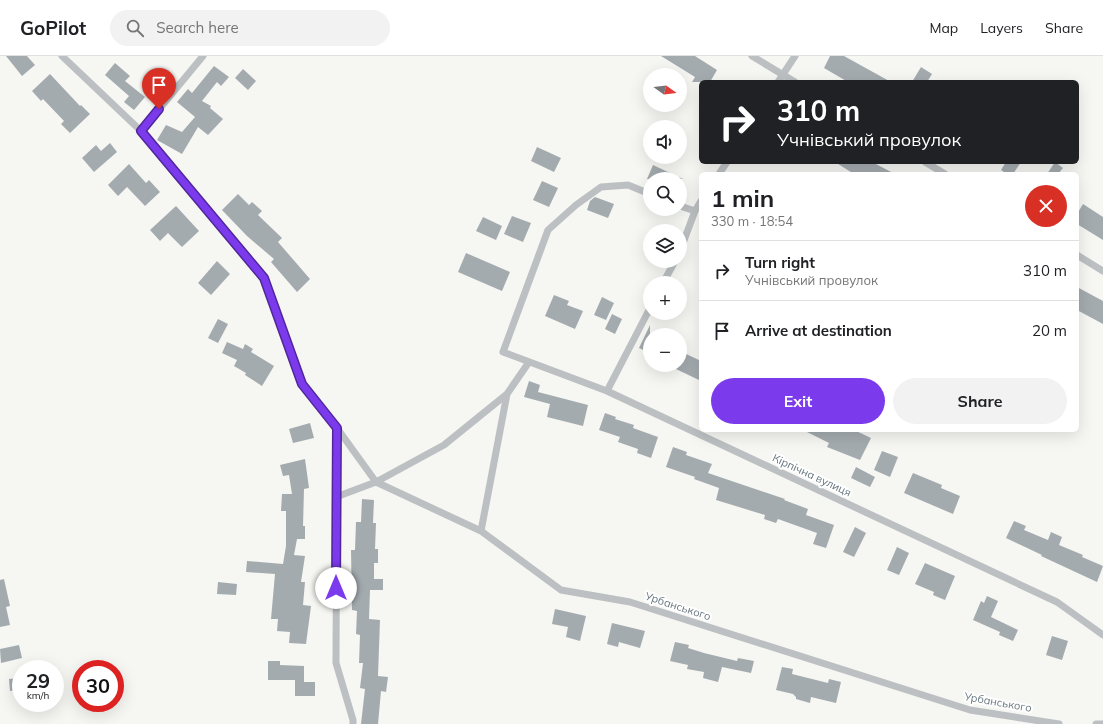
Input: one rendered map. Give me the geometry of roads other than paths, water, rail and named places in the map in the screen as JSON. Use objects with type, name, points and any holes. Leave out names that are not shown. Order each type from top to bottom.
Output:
[{"type":"street","name":"Урбанського","points":[[62,56],[141,131],[264,278],[302,384],[337,428],[376,482],[481,531],[561,590],[630,602],[970,710],[1059,724]]},
{"type":"street","points":[[141,131],[203,56]]},
{"type":"street","points":[[752,56],[792,80]]},
{"type":"street","points":[[779,80],[795,56]]},
{"type":"street","points":[[928,164],[942,172]]},
{"type":"street","name":"Кiрпiчна вулиця","points":[[643,191],[628,185],[601,187],[576,205],[548,230],[503,352],[607,391],[1057,602],[1103,635]]},
{"type":"street","points":[[687,232],[695,211],[699,205]]},
{"type":"street","points":[[687,208],[695,211]]},
{"type":"street","points":[[1079,256],[1103,271]]},
{"type":"street","points":[[607,391],[644,320]]},
{"type":"street","points":[[336,497],[376,482],[444,445],[507,394],[529,362]]},
{"type":"street","points":[[481,531],[507,394]]},
{"type":"street","points":[[337,428],[336,664],[353,724]]},
{"type":"street","points":[[1096,724],[1103,724]]}]
